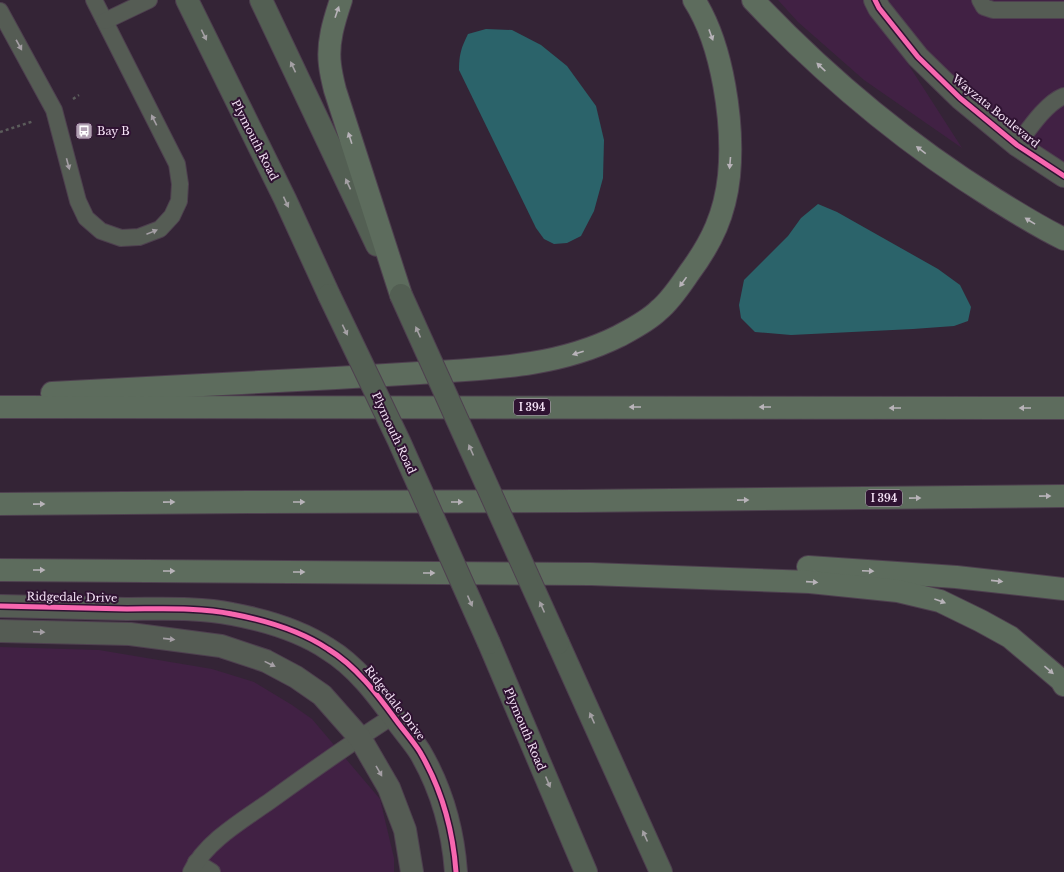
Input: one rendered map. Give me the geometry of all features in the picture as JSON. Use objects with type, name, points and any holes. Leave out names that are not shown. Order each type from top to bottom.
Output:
[{"type":"highway","points":[[341,0],[335,18],[330,42],[330,64],[335,90],[401,295]]},
{"type":"highway","points":[[0,395],[233,384],[471,370],[545,362],[577,354],[605,343],[632,329],[659,310],[678,288],[708,245],[722,212],[728,185],[730,133],[728,106],[717,54],[710,31],[694,0]]},
{"type":"highway","points":[[753,0],[802,49],[857,100],[922,150],[976,187],[1044,230],[1064,239]]},
{"type":"highway","name":"I 394","points":[[0,407],[1064,408]]},
{"type":"highway","name":"I 394","points":[[0,504],[586,501],[1064,496]]},
{"type":"highway","points":[[591,574],[747,567],[809,567],[956,577],[1064,589]]},
{"type":"highway","points":[[0,570],[591,574],[810,582],[898,590],[940,601],[998,630],[1010,637],[1033,656],[1061,680],[1064,685]]},
{"type":"main road","name":"Plymouth Road","points":[[186,0],[285,199],[399,441],[489,643],[586,872]]},
{"type":"main road","points":[[261,0],[401,295],[661,872]]},
{"type":"street","name":"Wayzata Boulevard","points":[[875,0],[879,8],[923,61],[960,98],[1017,145],[1064,176]]},
{"type":"street","name":"Ridgedale Drive","points":[[0,606],[197,610],[232,613],[271,624],[305,636],[329,649],[354,668],[419,751],[435,783],[446,812],[454,850],[456,872]]},
{"type":"street","points":[[0,631],[130,634],[221,646],[266,661],[296,677],[322,695],[360,738],[389,788],[405,830],[412,872]]},
{"type":"lane","points":[[0,11],[54,110],[78,201],[86,218],[101,231],[121,238],[139,237],[160,229],[172,216],[179,201],[180,184],[176,164],[94,0]]},
{"type":"lane","points":[[105,21],[149,0]]},
{"type":"lane","points":[[980,0],[984,7],[993,10],[1064,10]]},
{"type":"lane","points":[[1017,145],[1048,106],[1064,96]]},
{"type":"lane","points":[[212,872],[193,867],[222,836],[332,756],[393,716]]},
{"type":"shaded area","points":[[778,0],[1064,0],[1064,176],[899,50],[962,148],[864,80],[798,22]]},
{"type":"shaded area","points":[[486,29],[512,30],[541,45],[567,66],[596,106],[604,140],[603,178],[594,211],[581,236],[567,243],[554,244],[544,239],[536,228],[459,70],[461,52],[468,34]]},
{"type":"shaded area","points":[[818,204],[837,212],[938,269],[960,285],[971,307],[968,321],[954,326],[913,329],[791,335],[755,332],[741,318],[739,305],[744,280],[788,236],[801,218]]},
{"type":"shaded area","points":[[0,647],[99,650],[212,669],[254,682],[312,719],[380,799],[394,858],[394,872],[0,872]]},
{"type":"cycle path","points":[[875,0],[879,8],[918,57],[960,98],[1017,145],[1064,176]]},
{"type":"cycle path","points":[[0,606],[207,610],[257,619],[282,627],[317,643],[338,656],[357,672],[381,700],[420,752],[434,780],[445,810],[452,841],[456,872]]},
{"type":"place","name":"Bay B","points":[[84,131]]}]
